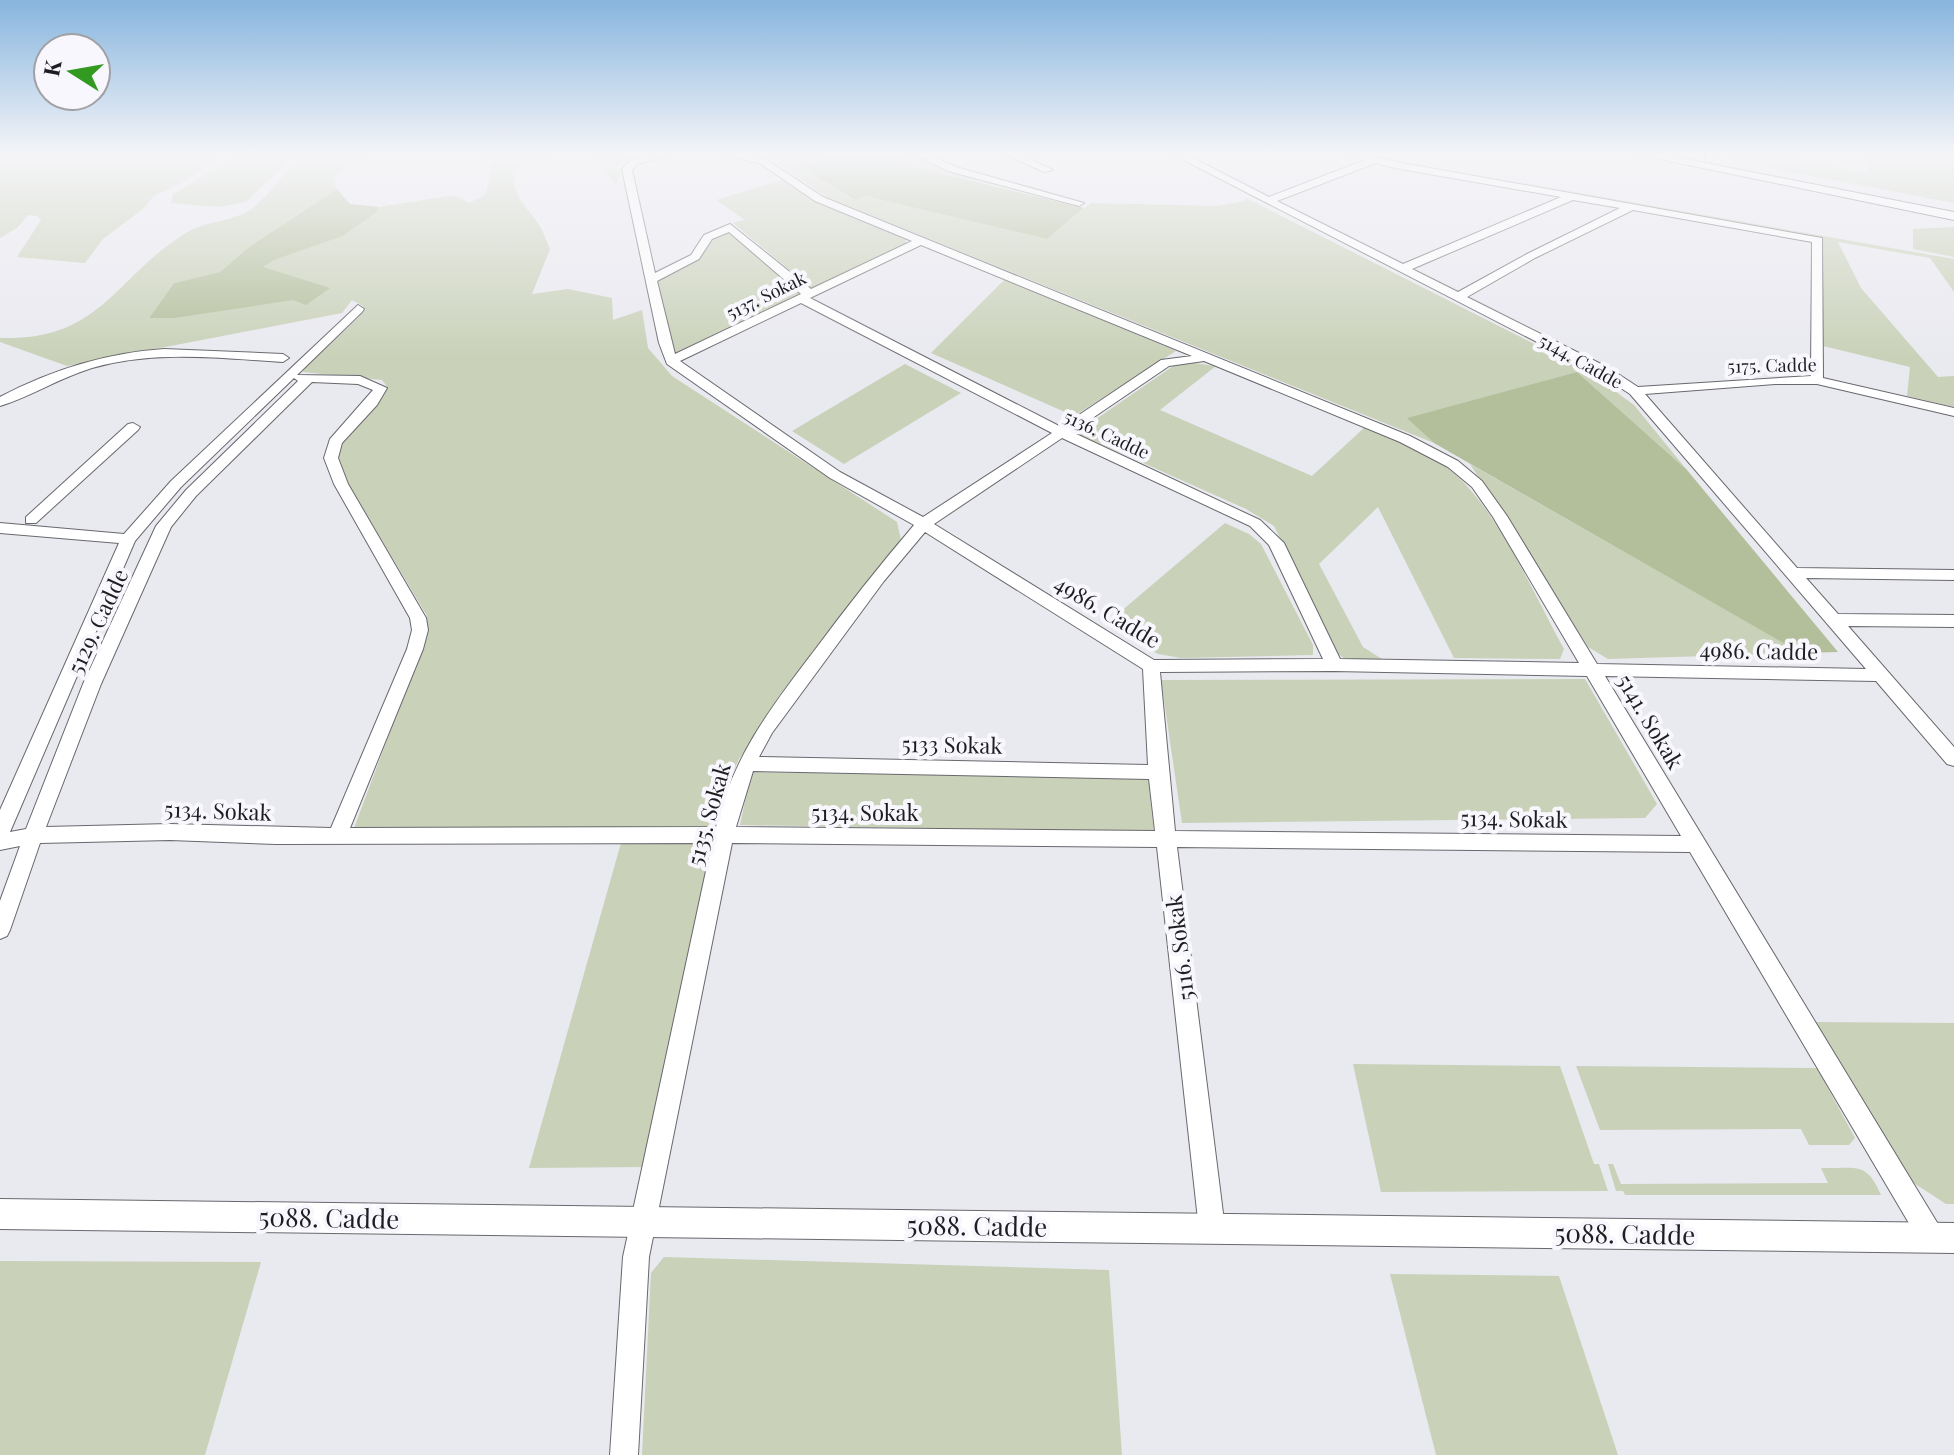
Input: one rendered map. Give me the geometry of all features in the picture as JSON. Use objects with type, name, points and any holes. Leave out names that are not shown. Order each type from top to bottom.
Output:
[{"type":"street","points":[[638,222],[671,361]]},
{"type":"street","points":[[874,222],[1210,360]]},
{"type":"street","name":"5144. Cadde","points":[[1308,222],[1604,371],[1635,391],[1954,759]]},
{"type":"street","points":[[1402,269],[1512,222]]},
{"type":"street","points":[[1459,296],[1601,222]]},
{"type":"street","points":[[1715,222],[1818,240],[1817,380]]},
{"type":"street","name":"5136. Cadde","points":[[651,280],[695,257],[708,237],[730,227],[735,228],[804,296],[1061,432],[1255,523],[1266,531],[1276,543],[1334,665]]},
{"type":"street","name":"5137. Sokak","points":[[671,361],[920,241]]},
{"type":"street","name":"5129. Cadde","points":[[0,832],[128,539],[166,494],[358,309]]},
{"type":"street","points":[[0,402],[94,364],[129,356],[163,353],[283,358]]},
{"type":"street","name":"5135. Sokak","points":[[624,1455],[636,1257],[724,835],[746,764],[787,698],[878,577],[923,524],[1166,363],[1210,360]]},
{"type":"street","name":"5141. Sokak","points":[[1210,360],[1371,424],[1453,464],[1477,484],[1500,516],[1697,844],[1943,1238]]},
{"type":"street","name":"4986. Cadde","points":[[671,361],[815,462],[923,524],[1151,666],[1334,665],[1880,675]]},
{"type":"street","points":[[285,377],[360,380],[380,388],[372,402],[335,442],[331,458],[341,484],[418,618],[420,630],[415,649],[337,836]]},
{"type":"street","name":"5129. Cadde","points":[[0,930],[92,684],[164,526],[191,493],[309,378]]},
{"type":"street","name":"5175. Cadde","points":[[1635,391],[1775,380],[1817,380],[1954,412]]},
{"type":"street","points":[[31,520],[133,427]]},
{"type":"street","points":[[0,528],[128,539]]},
{"type":"street","points":[[1793,573],[1954,575]]},
{"type":"street","points":[[1832,620],[1954,621]]},
{"type":"street","name":"5116. Sokak","points":[[1151,666],[1158,772],[1212,1229]]},
{"type":"street","name":"5133 Sokak","points":[[746,764],[1158,772]]},
{"type":"street","name":"5134. Sokak","points":[[0,842],[34,835],[170,832],[337,836],[724,835],[1697,844]]},
{"type":"street","name":"5088. Cadde","points":[[0,1214],[1943,1238]]},
{"type":"green space","points":[[0,222],[22,222],[17,228],[0,238]]},
{"type":"green space","points":[[40,222],[126,222],[103,239],[85,263],[17,257]]},
{"type":"green space","points":[[217,222],[287,222],[249,247],[220,272],[174,283],[149,318],[175,318],[293,299],[262,268],[273,260],[343,236],[363,222],[537,222],[550,249],[532,294],[568,289],[612,298],[613,320],[642,310],[648,348],[672,376],[897,522],[901,540],[739,759],[708,827],[354,828],[426,636],[427,616],[336,463],[340,439],[371,413],[388,388],[382,380],[303,372],[304,367],[358,318],[363,306],[352,300],[342,313],[67,366],[0,342],[0,338],[34,336],[62,329],[84,318],[104,304],[161,251],[202,226]]},
{"type":"green space","points":[[287,222],[363,222],[343,236],[274,260],[263,267],[330,288],[306,305],[293,300],[175,318],[149,318],[174,283],[220,272],[249,247]]},
{"type":"green space","points":[[873,222],[906,238],[906,243],[812,289],[733,223]]},
{"type":"green space","points":[[887,222],[975,222],[1047,239],[1068,222],[1293,222],[1586,370],[1634,405],[1687,470],[1577,372],[1408,418],[1434,443]]},
{"type":"green space","points":[[975,222],[1067,222],[1047,239]]},
{"type":"green space","points":[[1731,222],[1954,259],[1954,292],[1930,258],[1838,242],[1861,288],[1938,377],[1954,376],[1954,407],[1907,396],[1910,367],[1823,346],[1818,238]]},
{"type":"green space","points":[[1954,227],[1954,257],[1913,249],[1913,229]]},
{"type":"green space","points":[[731,230],[801,294],[675,353],[656,281],[715,237]]},
{"type":"green space","points":[[1005,279],[1176,351],[1074,416],[931,353]]},
{"type":"green space","points":[[905,364],[961,393],[844,464],[792,431]]},
{"type":"green space","points":[[1176,364],[1216,366],[1160,410],[1312,476],[1365,427],[1436,460],[1457,476],[1473,492],[1502,534],[1564,649],[1560,659],[1454,658],[1378,507],[1319,564],[1363,647],[1382,659],[1345,659],[1338,654],[1274,526],[1246,509],[1076,433]]},
{"type":"green space","points":[[1577,372],[1687,470],[1838,652],[1801,653],[1434,443],[1407,418]]},
{"type":"green space","points":[[1470,464],[1802,653],[1608,659],[1588,647]]},
{"type":"green space","points":[[1225,523],[1249,534],[1261,544],[1313,645],[1313,655],[1181,658],[1158,654],[1106,624]]},
{"type":"green space","points":[[1585,679],[1657,804],[1645,818],[1182,823],[1161,680]]},
{"type":"green space","points":[[751,772],[1148,778],[1154,832],[740,825]]},
{"type":"green space","points":[[621,843],[695,843],[710,856],[645,1167],[529,1168]]},
{"type":"green space","points":[[1811,1022],[1954,1023],[1954,1204],[1946,1204],[1900,1174]]},
{"type":"green space","points":[[1353,1064],[1560,1066],[1594,1164],[1599,1164],[1608,1191],[1381,1192]]},
{"type":"green space","points":[[1576,1066],[1817,1068],[1855,1138],[1849,1145],[1809,1145],[1801,1129],[1600,1130]]},
{"type":"green space","points":[[1608,1164],[1613,1164],[1621,1184],[1828,1183],[1821,1168],[1851,1168],[1865,1171],[1881,1195],[1625,1195],[1623,1191],[1616,1191]]},
{"type":"green space","points":[[664,1257],[1109,1270],[1122,1455],[642,1455],[651,1273]]},
{"type":"green space","points":[[0,1261],[261,1262],[205,1455],[0,1455]]},
{"type":"green space","points":[[1390,1274],[1559,1276],[1618,1455],[1436,1455]]}]
